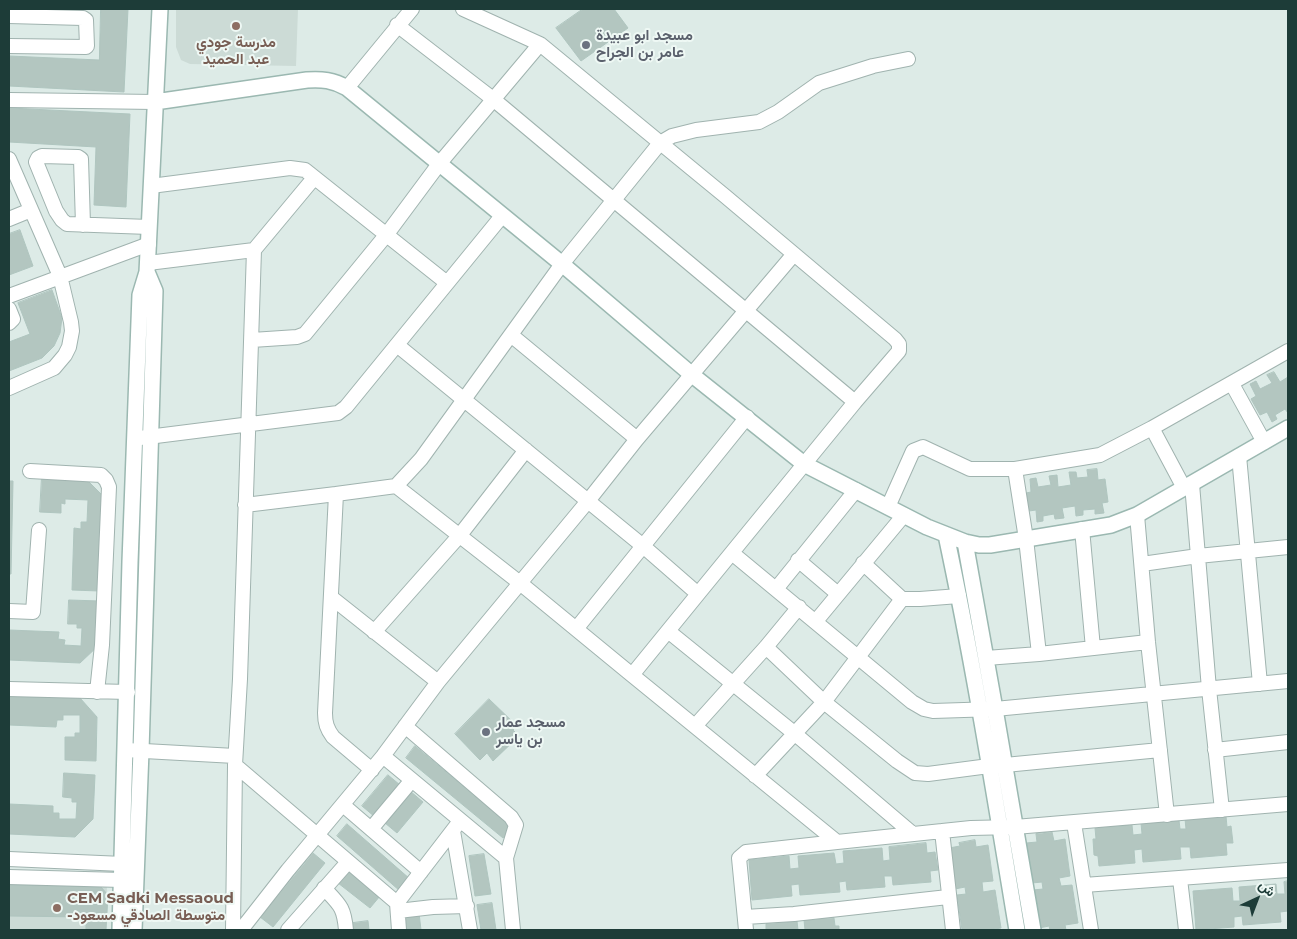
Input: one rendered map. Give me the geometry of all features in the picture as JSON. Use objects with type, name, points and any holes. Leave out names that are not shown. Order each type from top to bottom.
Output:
[{"type":"main road","points":[[134,930],[141,751],[130,553],[143,438],[140,295],[148,267],[160,9]]},
{"type":"main road","points":[[155,102],[323,79],[337,82],[347,88],[562,264],[692,374],[804,464],[946,536],[965,542],[990,545],[1111,525],[1137,515],[1288,428]]},
{"type":"main road","points":[[946,536],[959,596],[989,766],[1008,828],[1032,930]]},
{"type":"main road","points":[[965,542],[1005,764],[1008,828],[1017,930]]},
{"type":"main road","points":[[120,930],[128,692],[136,661]]},
{"type":"street","points":[[347,88],[412,9]]},
{"type":"street","points":[[463,9],[540,44],[794,254],[899,344],[899,351],[855,402],[632,675]]},
{"type":"street","points":[[9,16],[83,18],[86,20],[87,46],[9,46]]},
{"type":"street","points":[[397,25],[493,99],[855,402]]},
{"type":"street","points":[[252,340],[297,337],[305,334],[387,234],[439,164],[540,44]]},
{"type":"street","points":[[246,505],[396,486],[421,459],[562,264],[660,143],[672,136],[696,130],[759,122],[778,112],[820,83],[872,66],[908,59]]},
{"type":"street","points":[[9,100],[155,102]]},
{"type":"street","points":[[83,225],[81,159],[78,156],[42,156],[38,158],[36,162],[59,216],[67,224],[83,225],[149,227]]},
{"type":"street","points":[[9,160],[60,276],[72,322],[71,339],[65,355],[54,368],[9,388]]},
{"type":"street","points":[[151,186],[290,168],[305,170],[447,283]]},
{"type":"street","points":[[233,930],[235,761],[240,679],[254,250],[314,178]]},
{"type":"street","points":[[9,219],[31,210]]},
{"type":"street","points":[[143,438],[338,413],[346,407],[502,216]]},
{"type":"street","points":[[9,296],[149,244]]},
{"type":"street","points":[[148,267],[254,250]]},
{"type":"street","points":[[241,930],[372,770],[438,682],[588,501],[636,439],[794,254]]},
{"type":"street","points":[[9,308],[13,318],[9,323]]},
{"type":"street","points":[[511,335],[636,439]]},
{"type":"street","points":[[397,345],[643,546],[698,594]]},
{"type":"street","points":[[888,507],[913,451],[917,449],[923,447],[970,469],[1015,469],[1100,455],[1232,384],[1288,351]]},
{"type":"street","points":[[1232,384],[1264,442]]},
{"type":"street","points":[[576,629],[748,418]]},
{"type":"street","points":[[1152,428],[1188,486],[1198,556],[1209,689],[1222,810]]},
{"type":"street","points":[[374,632],[460,535],[526,450]]},
{"type":"street","points":[[1239,456],[1260,684]]},
{"type":"street","points":[[1015,469],[1026,539],[1039,654]]},
{"type":"street","points":[[30,471],[101,475],[109,487],[102,645],[97,692]]},
{"type":"street","points":[[396,486],[520,583],[837,842]]},
{"type":"street","points":[[776,589],[856,490]]},
{"type":"street","points":[[336,494],[332,598],[324,713],[328,731],[333,737],[372,770]]},
{"type":"street","points":[[816,621],[904,515]]},
{"type":"street","points":[[1137,515],[1153,693],[1167,815]]},
{"type":"street","points":[[9,611],[33,612],[39,530]]},
{"type":"street","points":[[1082,530],[1093,648]]},
{"type":"street","points":[[1142,564],[1198,556],[1288,548]]},
{"type":"street","points":[[732,553],[912,702],[924,709],[933,711],[995,709],[1288,681]]},
{"type":"street","points":[[798,560],[838,594]]},
{"type":"street","points":[[863,563],[902,599],[920,600],[959,596]]},
{"type":"street","points":[[332,598],[438,682]]},
{"type":"street","points":[[755,776],[824,702],[902,599]]},
{"type":"street","points":[[695,726],[766,647],[798,607]]},
{"type":"street","points":[[668,631],[794,733],[913,834]]},
{"type":"street","points":[[986,658],[1148,642]]},
{"type":"street","points":[[766,647],[824,702],[897,761],[915,773],[928,774],[989,766]]},
{"type":"street","points":[[9,689],[128,692]]},
{"type":"street","points":[[405,726],[512,818],[516,825],[506,858],[513,930]]},
{"type":"street","points":[[1215,750],[1288,742]]},
{"type":"street","points":[[126,750],[235,761],[398,907],[467,906]]},
{"type":"street","points":[[1005,764],[1160,750]]},
{"type":"street","points":[[383,756],[412,780],[456,826],[506,858]]},
{"type":"street","points":[[371,829],[412,780]]},
{"type":"street","points":[[948,897],[794,914],[746,924],[740,858],[746,852],[971,828],[1008,828],[1288,804]]},
{"type":"street","points":[[343,805],[421,872]]},
{"type":"street","points":[[1074,822],[1091,930]]},
{"type":"street","points":[[399,930],[398,907],[421,872],[456,826]]},
{"type":"street","points":[[456,826],[470,930]]},
{"type":"street","points":[[942,831],[953,930]]},
{"type":"street","points":[[9,859],[123,864]]},
{"type":"street","points":[[288,930],[348,862]]},
{"type":"street","points":[[1084,885],[1288,870]]},
{"type":"street","points":[[9,877],[122,880]]},
{"type":"street","points":[[1180,879],[1186,930]]},
{"type":"street","points":[[324,888],[342,908],[346,930]]},
{"type":"shaded area","name":"مدرسة جودي عبد الحميد","points":[[176,9],[298,9],[296,66],[190,64],[181,60],[176,47]]},
{"type":"shaded area","name":"CEM Sadki Messaoud -متوسطة الصادقي مسعود","points":[[9,883],[107,886],[105,930],[9,930]]},
{"type":"building","points":[[101,9],[128,9],[124,92],[9,86],[9,56],[99,60]]},
{"type":"building","name":"مسجد ابو عبيدة عامر بن الجراح","points":[[583,9],[614,9],[628,28],[581,61],[556,28]]},
{"type":"building","points":[[9,108],[130,114],[126,207],[94,205],[96,147],[9,142]]},
{"type":"building","points":[[20,230],[33,266],[9,275],[9,234]]},
{"type":"building","points":[[52,290],[62,318],[60,333],[54,346],[42,358],[9,371],[9,342],[30,334],[18,303]]},
{"type":"building","points":[[1274,372],[1280,382],[1288,377],[1288,413],[1285,409],[1275,415],[1277,419],[1272,422],[1267,412],[1260,415],[1251,399],[1256,396],[1250,384],[1256,381],[1260,389],[1272,383],[1267,375]]},
{"type":"building","points":[[1097,469],[1098,480],[1105,479],[1108,502],[1102,503],[1104,513],[1095,514],[1095,509],[1083,510],[1083,515],[1076,516],[1075,506],[1062,508],[1064,518],[1055,519],[1054,514],[1043,516],[1043,521],[1037,522],[1036,510],[1029,511],[1026,493],[1031,492],[1030,479],[1036,478],[1038,487],[1051,485],[1049,476],[1057,475],[1058,487],[1071,485],[1069,472],[1076,472],[1077,478],[1088,477],[1087,470]]},
{"type":"building","points":[[42,476],[86,479],[102,495],[99,591],[72,590],[74,528],[81,529],[81,522],[87,522],[88,500],[65,499],[65,504],[61,503],[61,513],[40,512]]},
{"type":"building","points":[[9,481],[13,481],[11,574],[9,574]]},
{"type":"building","points":[[69,600],[100,601],[99,645],[80,663],[9,660],[9,630],[59,632],[58,639],[65,640],[64,645],[81,646],[82,628],[77,628],[77,624],[68,624]]},
{"type":"building","points":[[9,696],[80,698],[97,717],[96,761],[65,760],[65,737],[75,737],[75,733],[80,733],[80,715],[63,715],[63,720],[57,720],[56,727],[9,725]]},
{"type":"building","name":"مسجد عمار بن ياسر","points":[[489,699],[517,726],[513,730],[519,736],[493,761],[487,753],[480,760],[455,734]]},
{"type":"building","points":[[415,746],[512,827],[503,838],[406,758]]},
{"type":"building","points":[[64,773],[95,775],[93,819],[75,837],[9,834],[9,804],[53,806],[53,813],[59,813],[59,819],[76,819],[77,802],[72,802],[72,798],[63,797]]},
{"type":"building","points":[[388,775],[400,785],[375,817],[362,806]]},
{"type":"building","points":[[410,791],[423,802],[397,833],[385,823]]},
{"type":"building","points":[[1226,816],[1227,827],[1231,826],[1233,843],[1226,843],[1227,855],[1191,858],[1190,847],[1180,847],[1181,859],[1143,862],[1142,849],[1134,850],[1135,863],[1099,866],[1098,856],[1094,855],[1093,839],[1096,839],[1095,828],[1132,825],[1133,835],[1142,834],[1141,823],[1179,820],[1180,829],[1186,829],[1185,819]]},
{"type":"building","points":[[347,824],[410,879],[400,891],[337,836]]},
{"type":"building","points":[[1052,832],[1054,841],[1065,839],[1070,876],[1059,878],[1061,886],[1072,885],[1078,923],[1065,925],[1066,930],[1050,930],[1049,926],[1039,928],[1033,890],[1043,889],[1042,882],[1032,883],[1026,843],[1037,842],[1036,834]]},
{"type":"building","points":[[975,840],[976,847],[988,845],[993,881],[982,882],[983,892],[995,890],[1001,928],[962,930],[957,895],[966,894],[965,887],[955,889],[949,848],[960,846],[959,843]]},
{"type":"building","points":[[926,843],[927,853],[935,852],[938,870],[930,871],[931,882],[893,885],[892,876],[884,876],[885,887],[847,890],[846,881],[839,882],[840,892],[800,895],[799,884],[791,885],[792,896],[752,900],[749,860],[789,856],[790,869],[799,868],[798,856],[834,853],[836,864],[844,863],[843,851],[882,848],[883,861],[890,860],[889,847]]},
{"type":"building","points":[[313,853],[325,863],[273,927],[260,917]]},
{"type":"building","points":[[484,854],[491,894],[475,896],[469,856]]},
{"type":"building","points":[[349,870],[380,896],[370,908],[338,883]]},
{"type":"building","points":[[1288,881],[1288,911],[1280,912],[1281,922],[1243,925],[1242,916],[1234,917],[1234,927],[1196,930],[1193,891],[1232,888],[1233,901],[1240,901],[1239,887],[1276,884],[1277,894],[1285,894],[1284,882]]},
{"type":"building","name":"CEM Sadki Messaoud -متوسطة الصادقي مسعود","points":[[9,885],[101,887],[108,895],[106,930],[86,930],[86,917],[9,916]]},
{"type":"building","points":[[492,903],[496,930],[481,930],[477,905]]},
{"type":"building","points":[[419,913],[421,930],[406,930],[404,915]]},
{"type":"building","points":[[834,918],[835,926],[839,926],[839,930],[805,930],[804,920]]},
{"type":"building","points":[[368,921],[369,930],[354,930],[353,923]]},
{"type":"building","points":[[797,921],[798,930],[766,930],[766,924]]},
{"type":"place","name":"مدرسة جودي عبد الحميد","points":[[236,26]]},
{"type":"place","name":"مسجد ابو عبيدة عامر بن الجراح","points":[[586,45]]},
{"type":"place","name":"مسجد عمار بن ياسر","points":[[486,732]]},
{"type":"place","name":"CEM Sadki Messaoud -متوسطة الصادقي مسعود","points":[[57,908]]}]
